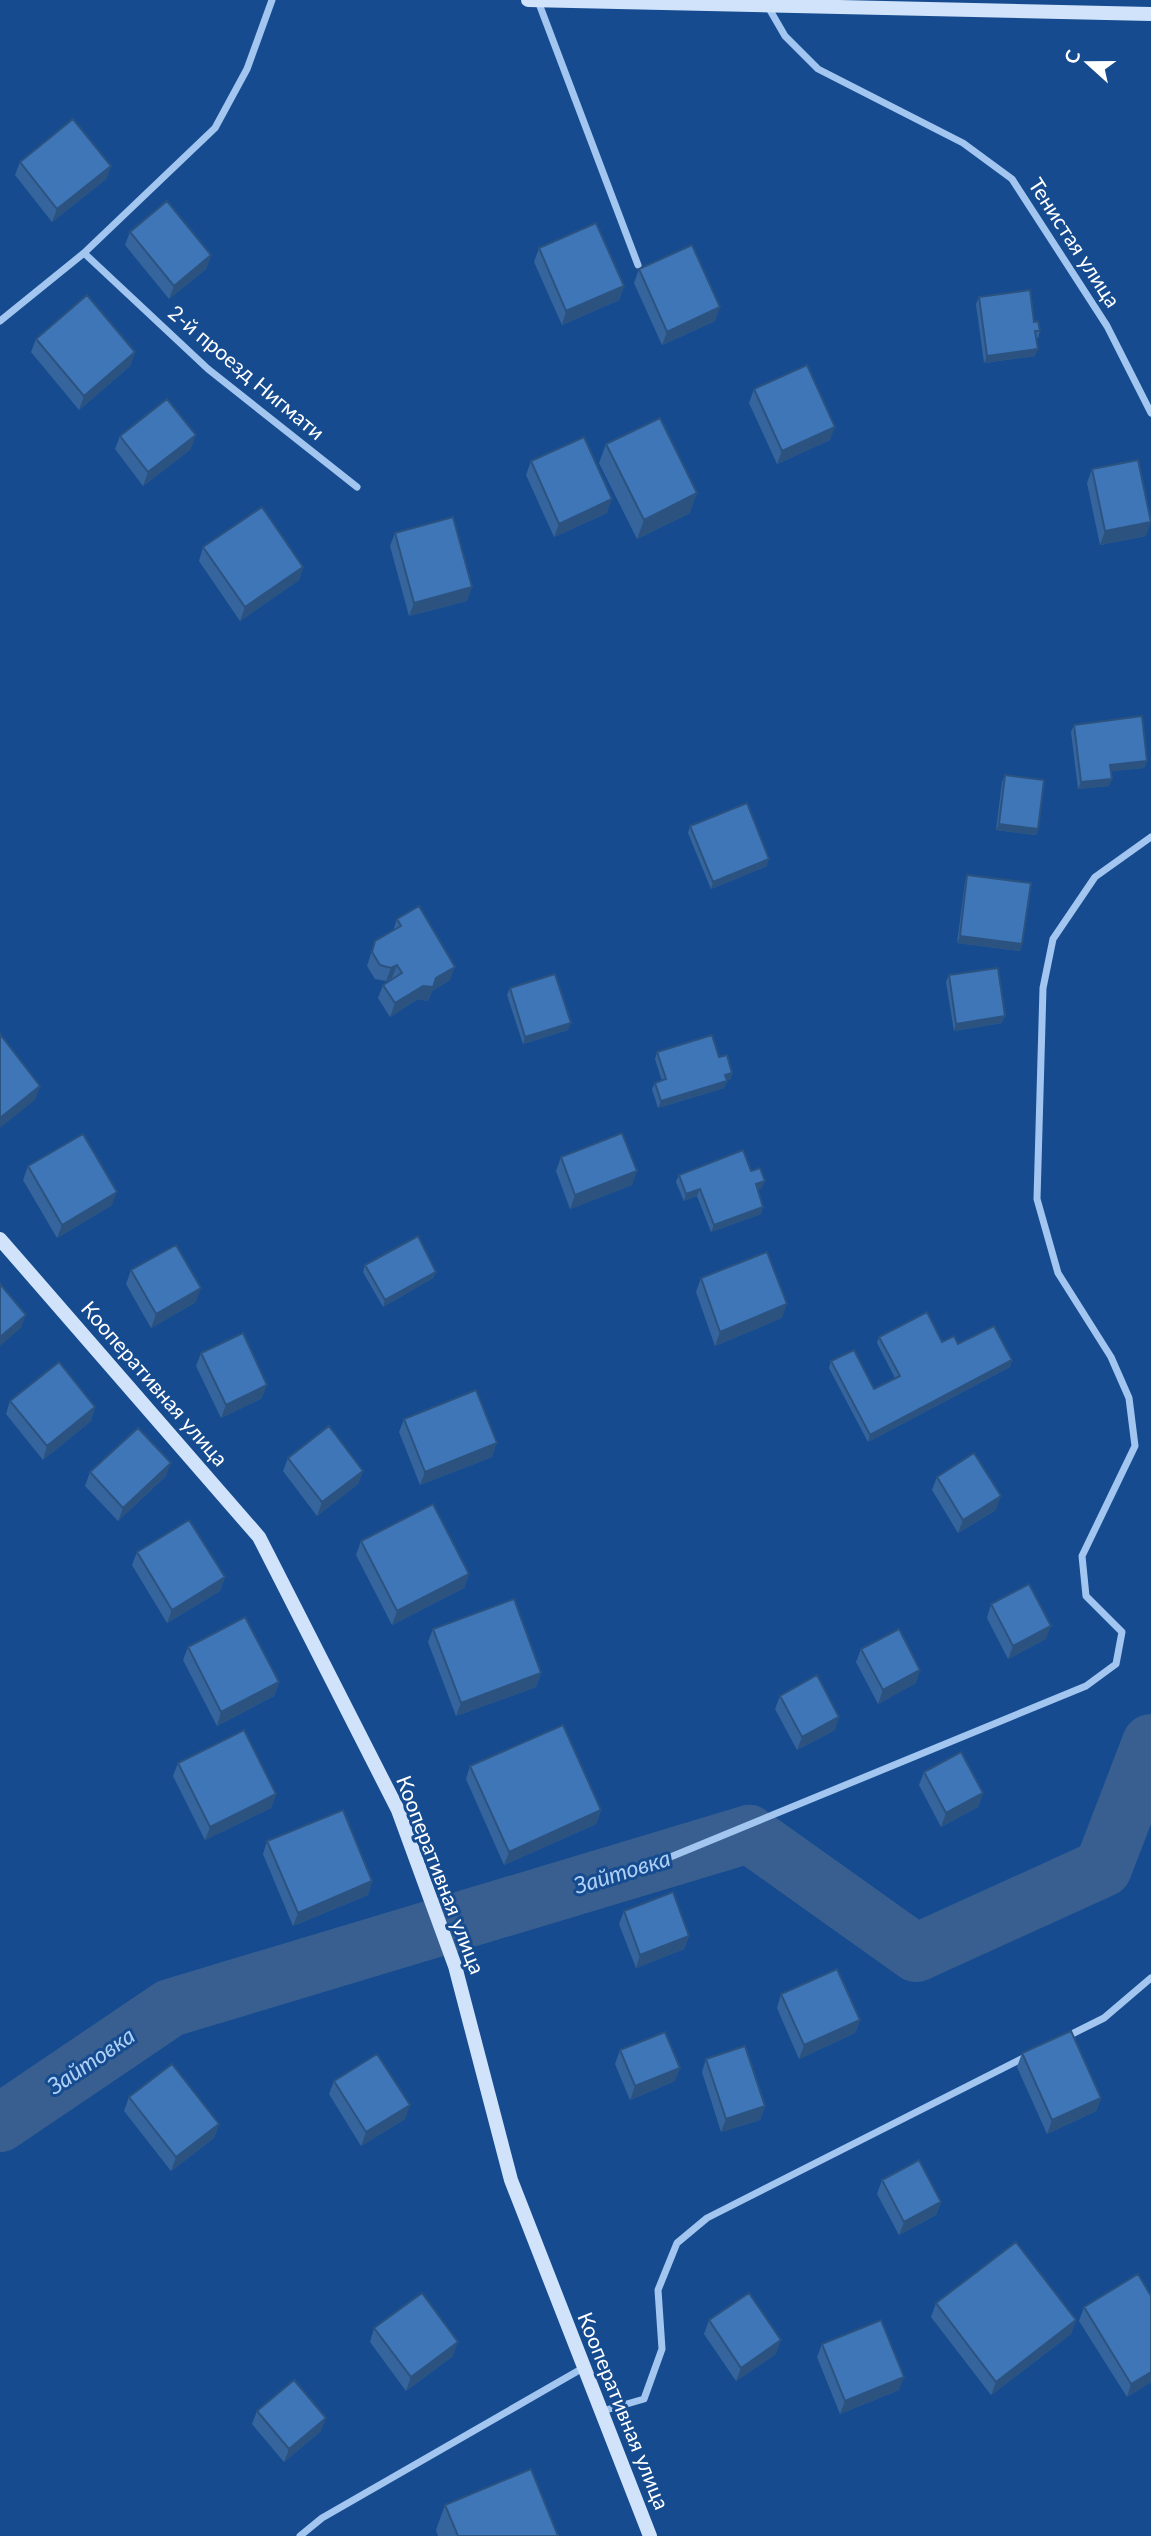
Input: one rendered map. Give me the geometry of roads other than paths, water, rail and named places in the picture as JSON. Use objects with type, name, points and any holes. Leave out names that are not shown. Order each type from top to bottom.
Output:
[{"type":"main road","points":[[528,0],[732,2],[1151,14]]},
{"type":"main road","name":"Кооперативная улица","points":[[0,1239],[259,1537],[398,1810],[455,1966],[511,2180],[599,2412],[650,2536]]},
{"type":"street","points":[[0,321],[84,253],[215,128],[247,69],[272,0]]},
{"type":"street","points":[[538,1],[638,265]]},
{"type":"street","name":"Тенистая улица","points":[[766,4],[785,36],[818,69],[963,143],[1012,179],[1107,326],[1151,413]]},
{"type":"street","name":"2-й проезд Нигмати","points":[[84,253],[208,369],[358,487]]},
{"type":"street","points":[[617,1879],[1086,1686],[1116,1664],[1122,1632],[1086,1596],[1082,1556],[1135,1446],[1129,1398],[1111,1357],[1058,1273],[1037,1199],[1043,988],[1053,939],[1096,877],[1151,837]]},
{"type":"street","points":[[1056,2042],[1104,2018],[1151,1978]]},
{"type":"street","points":[[599,2412],[644,2399],[662,2349],[658,2290],[677,2243],[687,2234],[707,2218],[1032,2053]]},
{"type":"street","points":[[300,2536],[321,2518],[583,2368]]},
{"type":"waterway","name":"Зайтовка","points":[[0,2123],[170,2008],[749,1834],[916,1953],[1103,1868],[1151,1743]]}]
